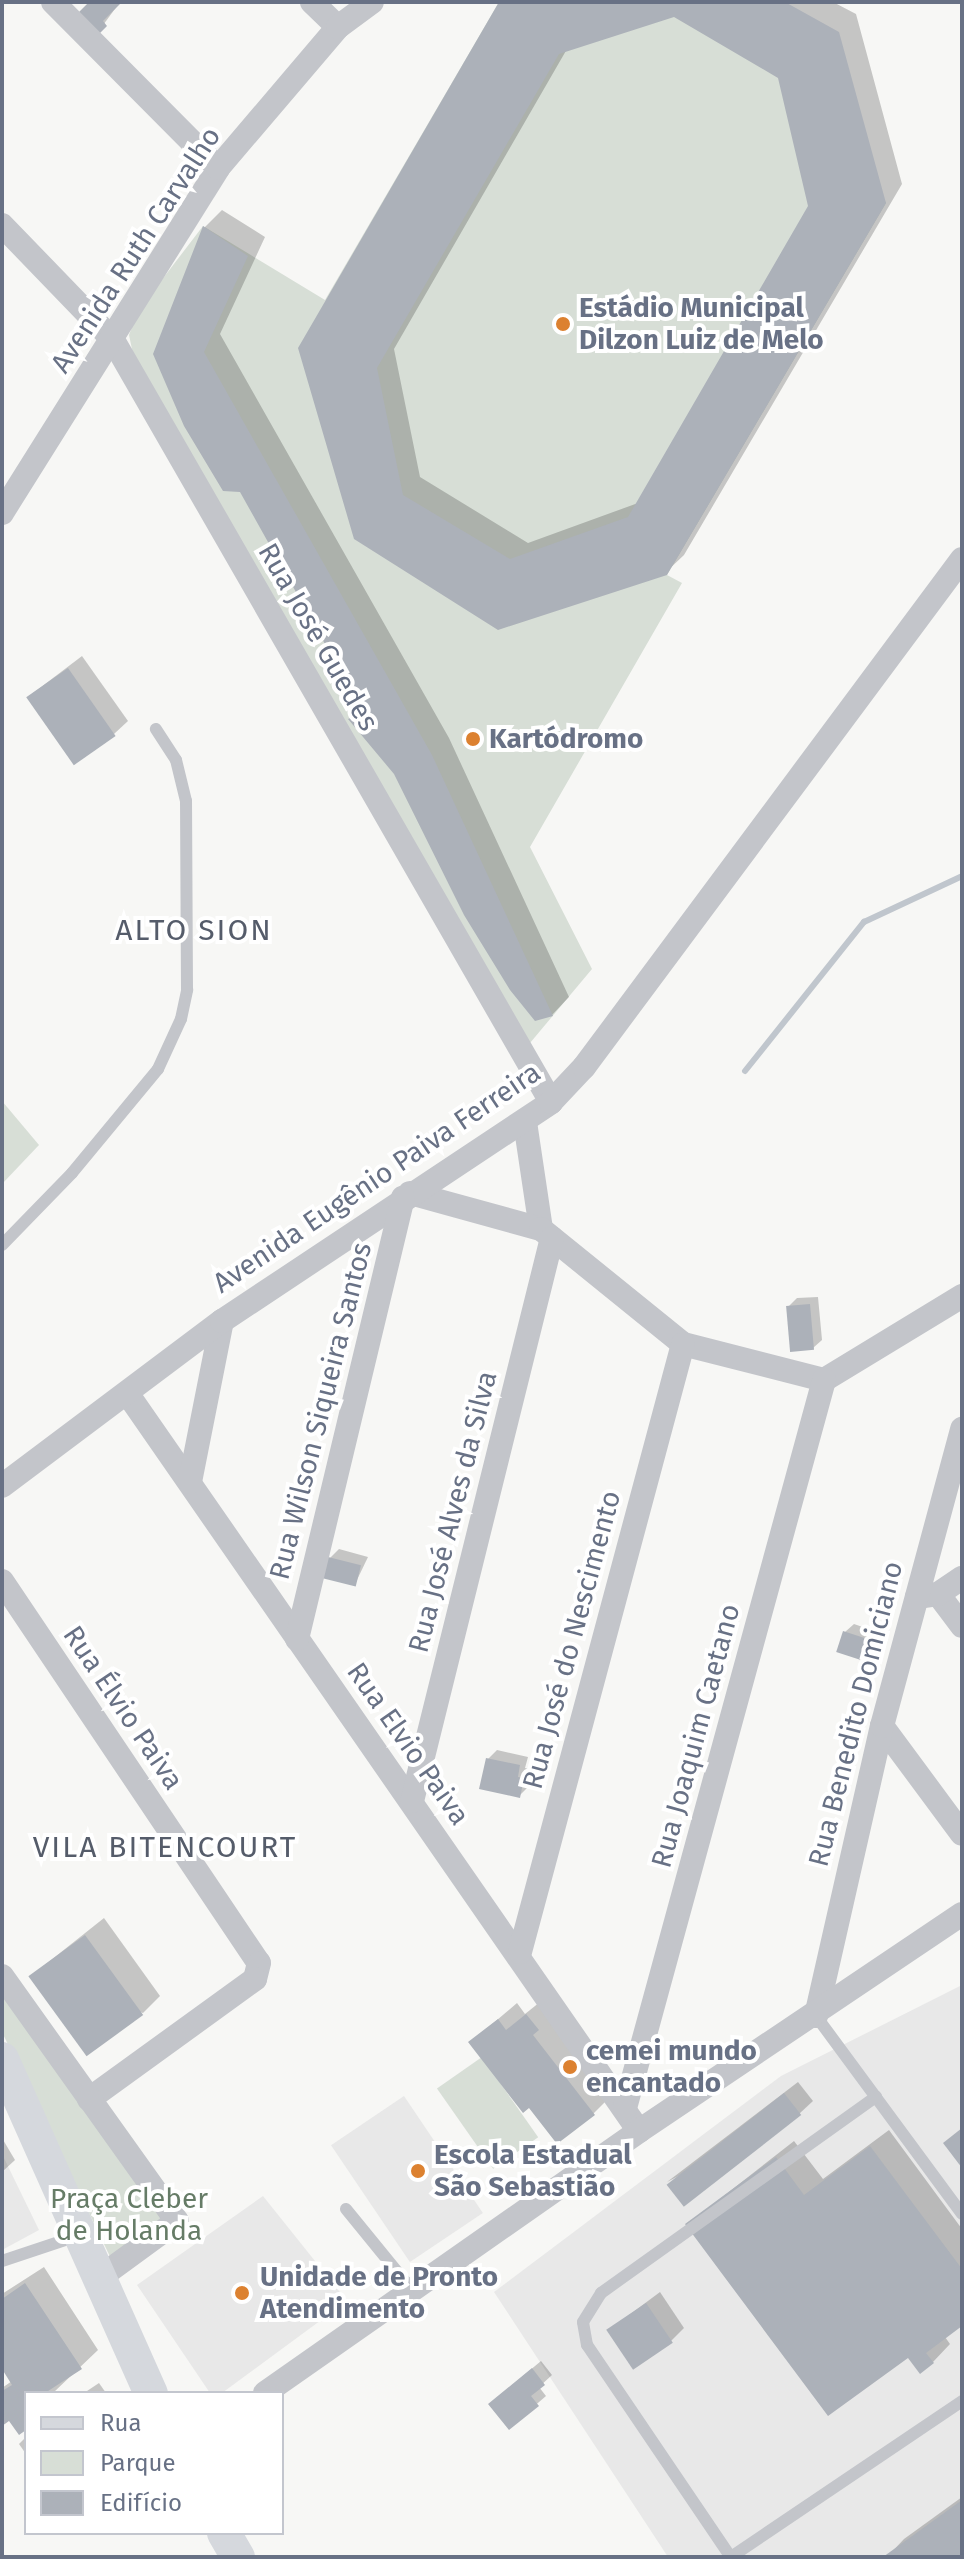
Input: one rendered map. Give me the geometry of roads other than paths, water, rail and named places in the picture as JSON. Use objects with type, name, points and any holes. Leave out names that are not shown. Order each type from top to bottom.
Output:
[{"type":"street","points":[[53,2],[218,168]]},
{"type":"street","points":[[312,2],[338,27]]},
{"type":"street","name":"Avenida Ruth Carvalho","points":[[5,500],[113,340],[218,168],[338,27],[372,2]]},
{"type":"street","name":"Rua José Guedes","points":[[2,225],[113,340],[551,1102]]},
{"type":"street","name":"Avenida Eugênio Paiva Ferreira","points":[[2,1486],[222,1321],[551,1102],[584,1067],[962,559]]},
{"type":"street","points":[[525,1122],[547,1234]]},
{"type":"street","points":[[407,1195],[547,1234],[683,1344],[824,1380],[962,1296]]},
{"type":"street","name":"Rua Wilson Siqueira Santos","points":[[297,1639],[407,1195]]},
{"type":"street","name":"Rua José Alves da Silva","points":[[412,1801],[547,1234]]},
{"type":"street","points":[[190,1482],[222,1321]]},
{"type":"street","name":"Rua José do Nescimento","points":[[520,1952],[683,1344]]},
{"type":"street","name":"Rua Joaquim Caetano","points":[[625,2108],[824,1380]]},
{"type":"street","name":"Rua Elvio Paiva","points":[[127,1393],[297,1639],[520,1952],[639,2131]]},
{"type":"street","name":"Rua Benedito Domiciano","points":[[816,2016],[882,1726],[928,1595],[961,1433]]},
{"type":"street","points":[[962,1578],[928,1595],[962,1626]]},
{"type":"street","name":"Rua Élvio Paiva","points":[[2,1581],[259,1963],[255,1979],[89,2099]]},
{"type":"street","points":[[882,1726],[962,1834]]},
{"type":"street","points":[[268,2391],[639,2131],[816,2016],[962,1914]]},
{"type":"street","points":[[2,1976],[177,2221],[99,2278]]},
{"type":"street","points":[[2,2059],[150,2391]]},
{"type":"street","points":[[225,2535],[238,2557]]},
{"type":"lane","points":[[2,1245],[72,1173],[158,1069],[181,1019],[187,990],[186,801],[176,760],[156,729]]},
{"type":"lane","points":[[816,2016],[962,2214]]},
{"type":"lane","points":[[876,2097],[601,2293],[583,2322],[587,2345],[731,2557],[962,2401]]},
{"type":"lane","points":[[346,2209],[412,2290]]},
{"type":"lane","points":[[2,2261],[80,2235]]},
{"type":"waterway","points":[[745,1071],[864,922],[962,876]]},
{"type":"place","name":"Estádio Municipal Dilzon Luiz de Melo","points":[[563,324]]},
{"type":"place","name":"Kartódromo","points":[[473,739]]},
{"type":"place","name":"cemei mundo encantado","points":[[570,2067]]},
{"type":"place","name":"Escola Estadual São Sebastião","points":[[418,2171]]},
{"type":"place","name":"Unidade de Pronto Atendimento","points":[[242,2293]]},
{"type":"district","name":"ALTO SION","points":[[194,930]]},
{"type":"district","name":"VILA BITENCOURT","points":[[165,1847]]},
{"type":"park label","name":"Praça Cleber de Holanda","points":[[129,2215]]}]
